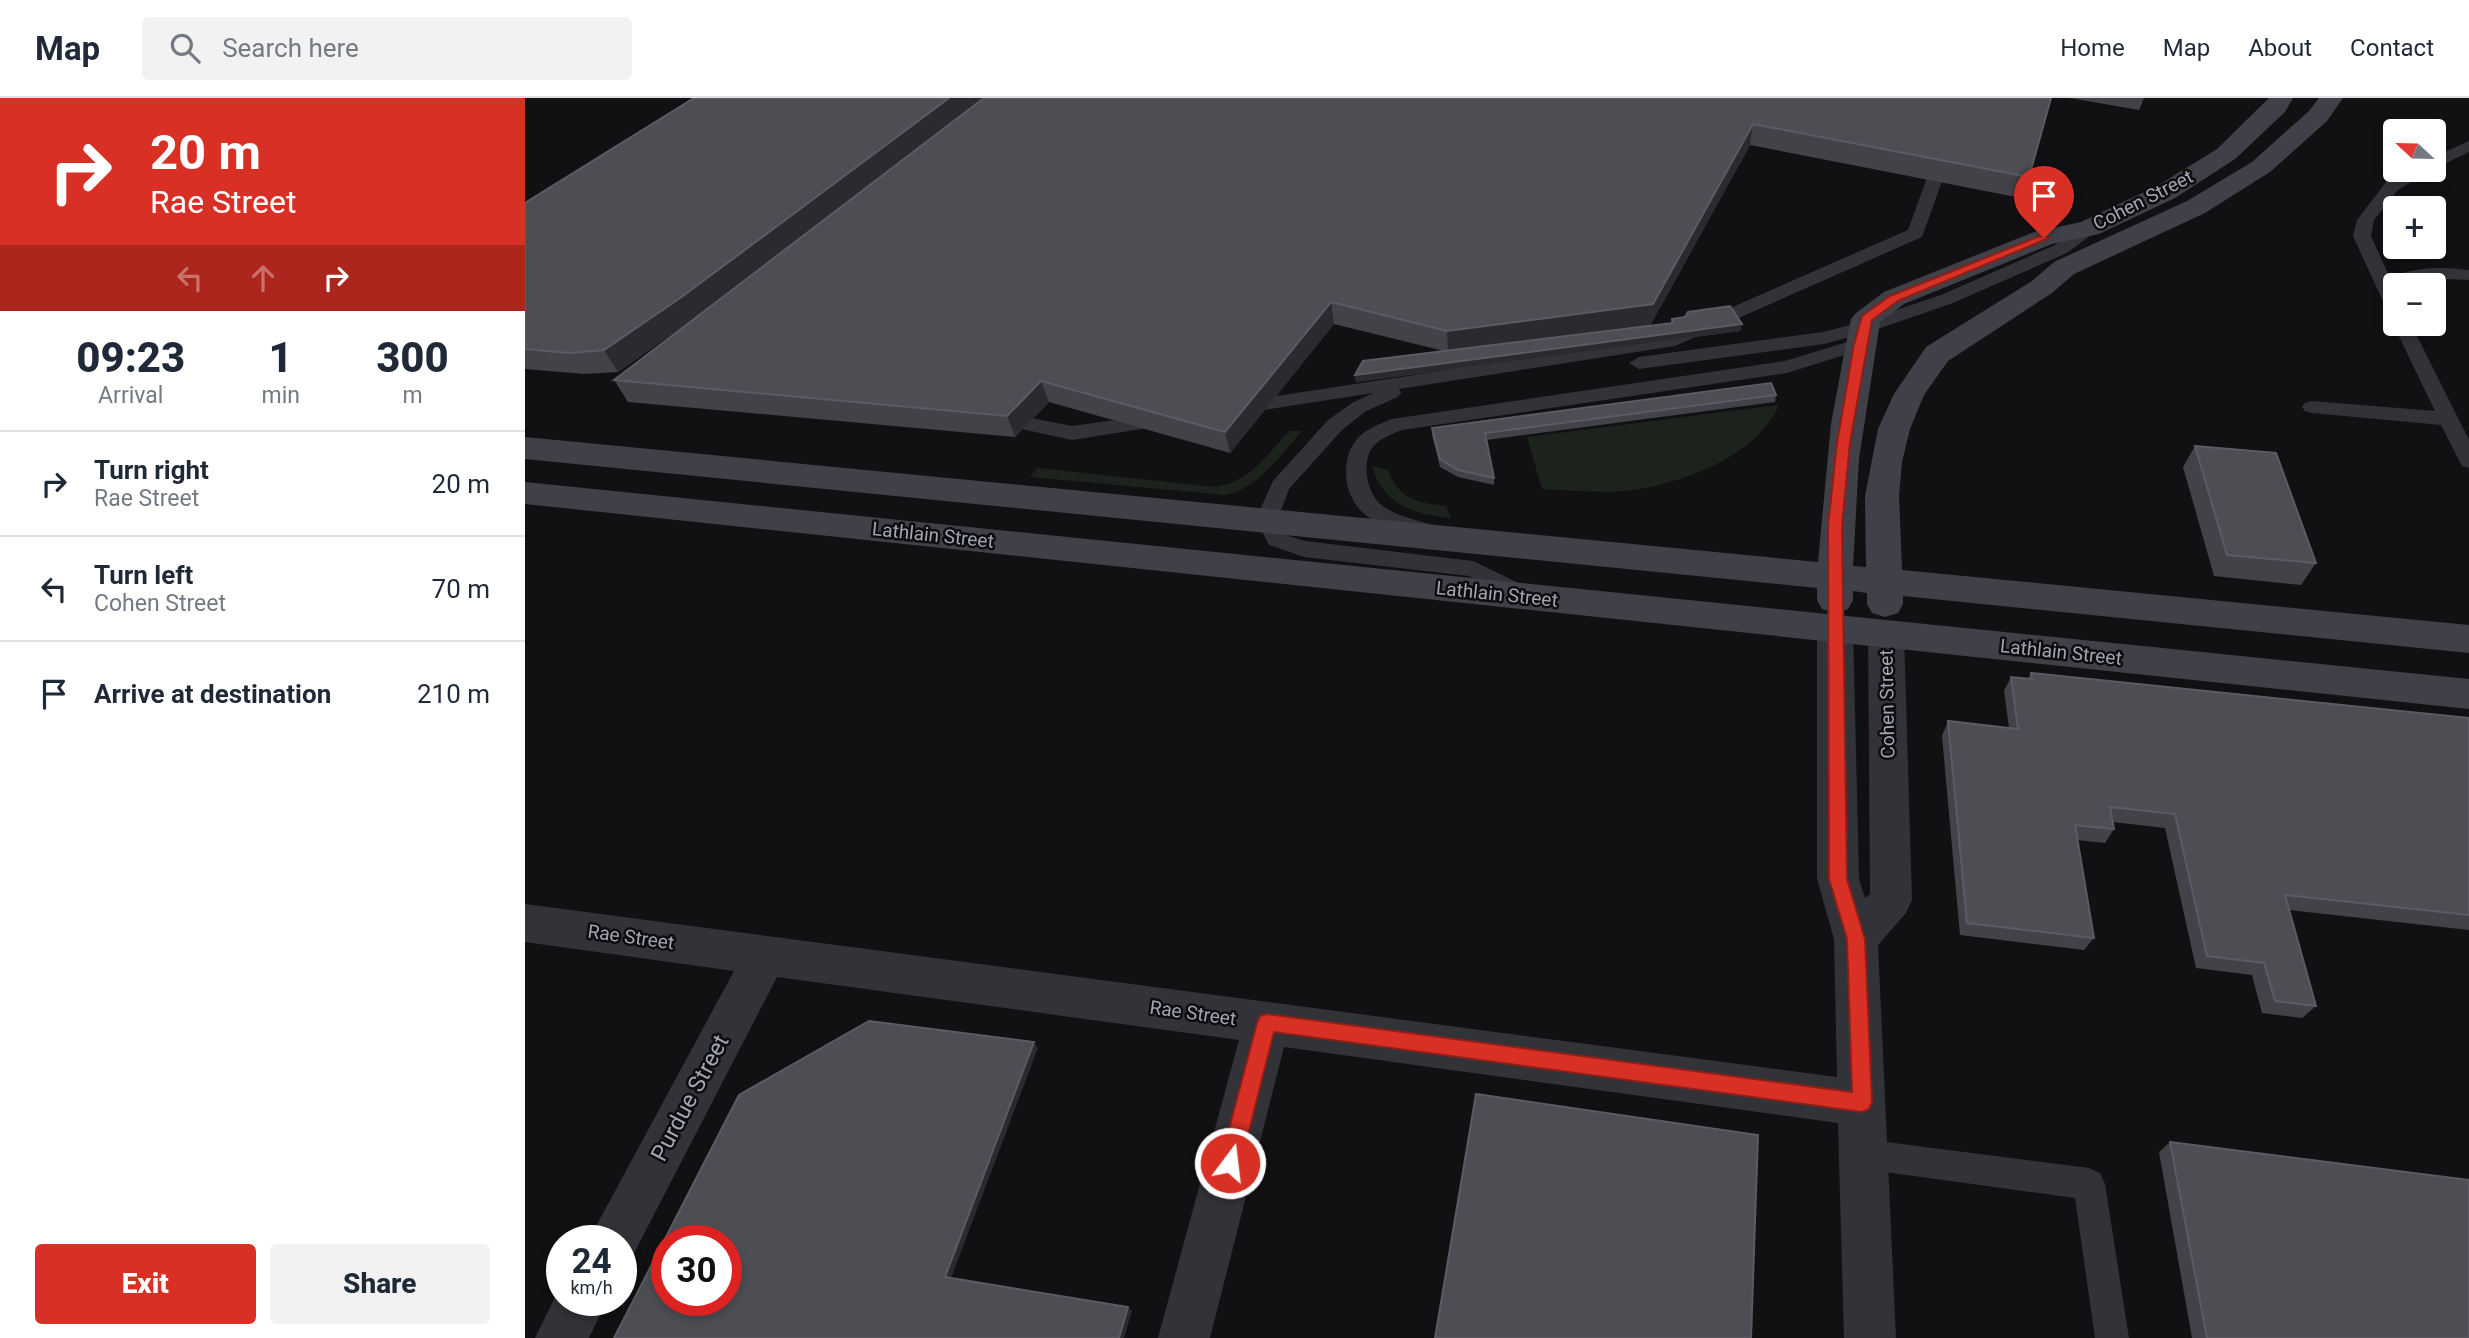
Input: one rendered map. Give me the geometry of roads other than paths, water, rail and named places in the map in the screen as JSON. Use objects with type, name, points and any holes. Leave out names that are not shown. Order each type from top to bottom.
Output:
[{"type":"street","name":"Cohen Street","points":[[1863,336],[1866,319],[1894,298],[2044,238],[2089,228],[2166,192],[2226,153],[2276,107],[2281,98]]},
{"type":"street","name":"Cohen Street","points":[[1856,939],[1891,900],[1882,496],[1894,429],[1909,394],[1937,355],[2042,287],[2064,268],[2196,206],[2261,167],[2318,116],[2331,98]]},
{"type":"street","points":[[1863,336],[1843,443],[1835,526],[1835,628],[1838,879],[1856,939],[1870,1338]]},
{"type":"street","points":[[525,448],[2469,639]]},
{"type":"street","name":"Lathlain Street","points":[[525,493],[2469,694]]},
{"type":"street","name":"Rae Street","points":[[525,923],[1862,1102]]},
{"type":"street","name":"Purdue Street","points":[[622,1225],[766,955]]},
{"type":"street","points":[[1184,1338],[1267,1023]]},
{"type":"street","points":[[561,1338],[573,1316]]},
{"type":"lane","points":[[1221,411],[1668,342],[1916,233],[1964,98]]},
{"type":"lane","points":[[2447,157],[2469,146]]},
{"type":"lane","points":[[2383,284],[2362,236],[2366,220],[2392,186],[2400,182]]},
{"type":"lane","points":[[1445,537],[1377,513],[1361,498],[1354,465],[1359,450],[1371,437],[1399,424],[1787,367],[1863,336],[1965,307],[2029,276],[2064,268]]},
{"type":"lane","points":[[2417,273],[2437,273]]},
{"type":"lane","points":[[2446,274],[2469,275]]},
{"type":"lane","points":[[1527,597],[1473,569],[1304,549],[1277,540],[1267,519],[1280,486],[1335,425],[1359,407],[1385,395],[1399,391],[1731,352],[1824,338],[1863,336]]},
{"type":"lane","points":[[2408,336],[2469,461]]},
{"type":"lane","points":[[2312,407],[2449,419]]},
{"type":"lane","points":[[972,412],[1072,433],[1180,417]]},
{"type":"lane","points":[[1863,1154],[2089,1184],[2112,1338]]}]
